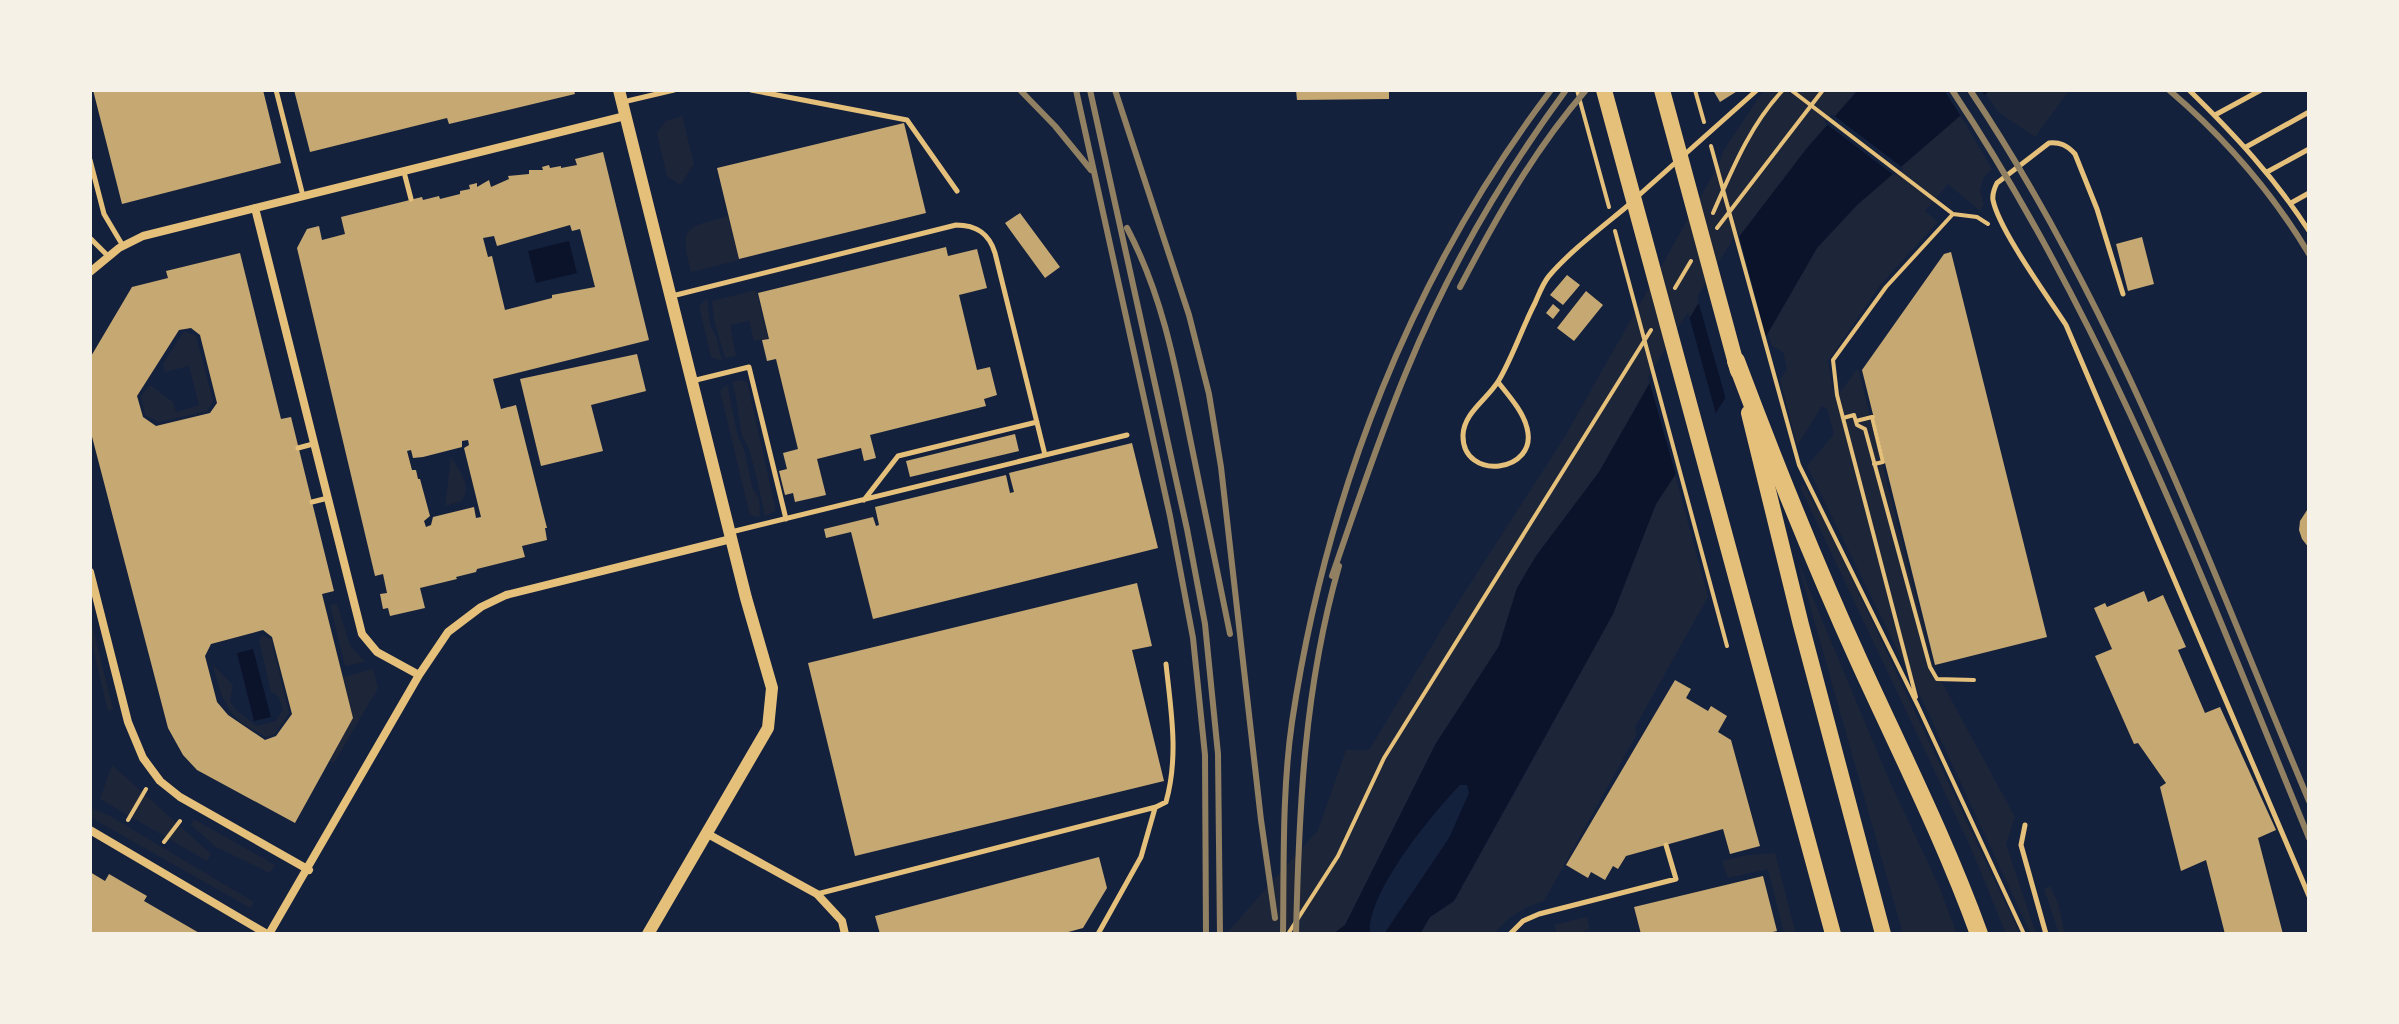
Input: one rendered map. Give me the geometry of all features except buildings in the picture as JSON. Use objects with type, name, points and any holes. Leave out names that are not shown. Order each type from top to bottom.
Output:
[{"type":"highway","points":[[1736,361],[1831,599],[1932,818],[1979,934]]},
{"type":"main road","points":[[1604,90],[1833,934]]},
{"type":"main road","points":[[1662,90],[1736,361],[1801,625],[1883,934]]},
{"type":"street","points":[[620,96],[730,536],[772,688],[768,728],[648,934]]},
{"type":"street","points":[[90,272],[108,256],[143,236],[625,116]]},
{"type":"street","points":[[255,208],[362,634],[377,652],[419,675]]},
{"type":"street","points":[[90,830],[268,934],[309,870],[419,675],[448,632],[481,607],[506,595],[730,536]]},
{"type":"street","points":[[90,572],[128,722],[143,758],[160,781],[180,797],[309,870]]},
{"type":"street","points":[[706,833],[817,894],[842,921],[845,934]]},
{"type":"lane","points":[[276,90],[303,196]]},
{"type":"lane","points":[[620,96],[674,90]]},
{"type":"lane","points":[[751,90],[907,120],[957,191]]},
{"type":"lane","points":[[1498,382],[1523,417],[1528,432],[1522,455],[1499,468],[1480,464],[1472,457],[1463,433],[1469,417],[1498,382],[1547,277],[1757,90]]},
{"type":"lane","points":[[2189,90],[2246,147],[2309,231]]},
{"type":"lane","points":[[2215,115],[2261,90]]},
{"type":"lane","points":[[2246,147],[2309,112]]},
{"type":"lane","points":[[2123,294],[2097,209],[2075,154],[2064,144],[2049,143],[1997,183],[1994,204],[2012,239],[2066,325],[2309,896]]},
{"type":"lane","points":[[2267,172],[2309,149]]},
{"type":"lane","points":[[90,160],[104,214],[123,246]]},
{"type":"lane","points":[[404,171],[411,199]]},
{"type":"lane","points":[[2291,203],[2309,193]]},
{"type":"lane","points":[[671,297],[956,225],[977,228],[992,243],[995,253],[1045,455]]},
{"type":"lane","points":[[90,238],[108,256]]},
{"type":"lane","points":[[692,381],[749,367],[786,519]]},
{"type":"lane","points":[[864,500],[898,456],[1037,422]]},
{"type":"lane","points":[[730,536],[786,519],[1127,435]]},
{"type":"lane","points":[[298,448],[314,444]]},
{"type":"lane","points":[[312,502],[328,498]]},
{"type":"lane","points":[[817,894],[1166,802],[1172,779],[1174,741],[1166,664]]},
{"type":"lane","points":[[1098,934],[1141,857],[1156,807]]},
{"type":"lane","points":[[2025,825],[2021,845],[2046,934]]},
{"type":"lane","points":[[1510,934],[1523,921],[1539,914],[1676,879],[1666,845]]},
{"type":"path","points":[[1577,90],[1610,214]]},
{"type":"path","points":[[1695,90],[1799,465],[1918,706],[2024,934]]},
{"type":"path","points":[[1708,223],[1740,154],[1767,107],[1783,90]]},
{"type":"path","points":[[1791,90],[1953,214],[1977,217],[2012,239]]},
{"type":"path","points":[[1708,240],[1823,90]]},
{"type":"path","points":[[1918,706],[1843,418],[1833,360],[1886,287],[1953,214]]},
{"type":"path","points":[[1614,229],[1727,646]]},
{"type":"path","points":[[1674,290],[1697,252]]},
{"type":"path","points":[[1288,934],[1338,856],[1384,758],[1652,327]]},
{"type":"path","points":[[1843,418],[1854,415],[1857,425],[1865,429],[1930,667],[1937,679],[1974,680]]},
{"type":"path","points":[[1856,421],[1872,417],[1883,462],[1874,464]]},
{"type":"path","points":[[128,820],[146,789]]},
{"type":"path","points":[[164,842],[180,821]]},
{"type":"shaded area","points":[[1764,90],[1858,90],[1807,148],[1739,237],[1599,472],[1536,556],[1517,588],[1499,646],[1435,745],[1345,925],[1333,934],[1226,934],[1318,830],[1346,750],[1369,750],[1457,604],[1564,438],[1719,164],[1723,151]]},
{"type":"shaded area","points":[[1858,90],[1990,90],[1857,205],[1817,248],[1768,333],[1656,504],[1613,614],[1454,901],[1430,917],[1420,934],[1384,934],[1449,838],[1469,793],[1467,785],[1460,785],[1448,798],[1403,855],[1378,898],[1370,934],[1333,934],[1345,925],[1435,745],[1499,646],[1517,588],[1536,556],[1599,472],[1739,237],[1807,148]]},
{"type":"shaded area","points":[[1990,90],[2075,90],[2068,92],[2035,137],[1998,112],[1986,94]]},
{"type":"shaded area","points":[[1960,115],[1992,169],[1983,178],[1980,191],[1984,205],[1980,211],[1948,184],[1925,211],[1938,222],[1881,284],[1828,361],[1835,399],[1858,368],[1933,666],[2015,817],[2006,844],[2036,934],[2031,934],[1927,710],[1807,466],[1834,434],[1827,409],[1822,406],[1797,446],[1780,380],[1787,368],[1783,352],[1772,346],[1768,333],[1817,248],[1857,205]]},
{"type":"shaded area","points":[[682,116],[694,164],[680,185],[667,176],[657,133],[666,121]]},
{"type":"shaded area","points":[[728,216],[739,260],[691,272],[686,246],[689,231],[702,223]]},
{"type":"shaded area","points":[[569,241],[577,273],[536,283],[528,251]]},
{"type":"shaded area","points":[[756,290],[768,338],[754,341],[749,321],[730,325],[736,356],[725,358],[712,301]]},
{"type":"shaded area","points":[[707,299],[710,325],[722,361],[711,357],[699,306]]},
{"type":"shaded area","points":[[184,331],[196,336],[213,401],[207,411],[159,422],[145,415],[141,396],[150,385],[173,402],[176,412],[199,405],[189,366],[165,372],[163,364]]},
{"type":"shaded area","points":[[732,382],[747,382],[776,511],[765,516],[751,457],[741,431]]},
{"type":"shaded area","points":[[727,384],[738,437],[744,449],[752,487],[759,499],[760,518],[750,515],[720,391]]},
{"type":"shaded area","points":[[451,457],[464,478],[466,489],[462,501],[445,506]]},
{"type":"shaded area","points":[[1675,475],[1708,597],[1635,727],[1637,734],[1544,901],[1516,913],[1495,934],[1420,934],[1430,917],[1454,901],[1525,774],[1613,614],[1656,504]]},
{"type":"shaded area","points":[[1803,484],[1825,522],[2020,934],[2006,934],[1971,848],[1800,487]]},
{"type":"shaded area","points":[[1797,560],[1890,782],[1939,886],[1957,934],[1903,934]]},
{"type":"shaded area","points":[[337,604],[350,645],[365,662],[345,666],[330,605]]},
{"type":"shaded area","points":[[90,616],[113,709],[108,711],[90,636]]},
{"type":"shaded area","points":[[262,635],[271,639],[289,713],[275,734],[266,737],[243,723],[229,709],[213,665],[233,685],[230,701],[237,711],[257,726],[276,721],[283,709],[278,696],[271,692],[259,641]]},
{"type":"shaded area","points":[[253,649],[271,717],[254,721],[237,653]]},
{"type":"shaded area","points":[[373,669],[378,688],[334,763],[329,761],[353,718],[343,677]]},
{"type":"shaded area","points":[[112,765],[211,854],[207,861],[100,799]]},
{"type":"shaded area","points":[[90,807],[254,902],[250,908],[90,817]]},
{"type":"shaded area","points":[[194,819],[275,865],[270,873],[216,847],[191,825]]},
{"type":"shaded area","points":[[1775,853],[1795,931],[1784,933],[1768,869],[1728,878],[1722,861]]},
{"type":"shaded area","points":[[2050,886],[2058,903],[2065,934],[2059,934],[2044,889]]},
{"type":"shaded area","points":[[1587,917],[1590,929],[1577,934],[1557,934],[1554,925]]},
{"type":"pier","points":[[1944,90],[1981,90],[1986,98],[1962,118]]},
{"type":"pier","points":[[1832,114],[1903,168],[1895,176],[1824,122]]},
{"type":"pier","points":[[1738,231],[1767,341],[1727,403],[1697,297]]},
{"type":"pier","points":[[1688,312],[1717,418],[1677,479],[1648,377]]},
{"type":"railway","points":[[1020,90],[1091,170]]},
{"type":"railway","points":[[1076,90],[1170,516],[1193,638],[1205,755],[1206,934]]},
{"type":"railway","points":[[1090,90],[1187,529],[1205,624],[1218,754],[1220,934]]},
{"type":"railway","points":[[1115,90],[1189,315],[1209,394],[1221,467],[1275,918]]},
{"type":"railway","points":[[1283,934],[1285,801],[1292,722],[1307,637],[1327,553],[1352,471],[1416,311],[1456,234],[1501,161],[1551,90]]},
{"type":"railway","points":[[1332,576],[1387,421],[1440,296],[1498,190],[1566,90]]},
{"type":"railway","points":[[1460,287],[1517,185],[1549,136],[1586,90]]},
{"type":"railway","points":[[1952,90],[2007,178],[2105,361],[2191,550],[2309,838]]},
{"type":"railway","points":[[1970,90],[2023,174],[2115,348],[2196,528],[2309,801]]},
{"type":"railway","points":[[2169,90],[2246,166],[2309,254]]},
{"type":"railway","points":[[1127,228],[1150,280],[1167,333],[1230,634]]},
{"type":"railway","points":[[1296,934],[1299,840],[1311,703],[1327,612],[1339,566]]}]
